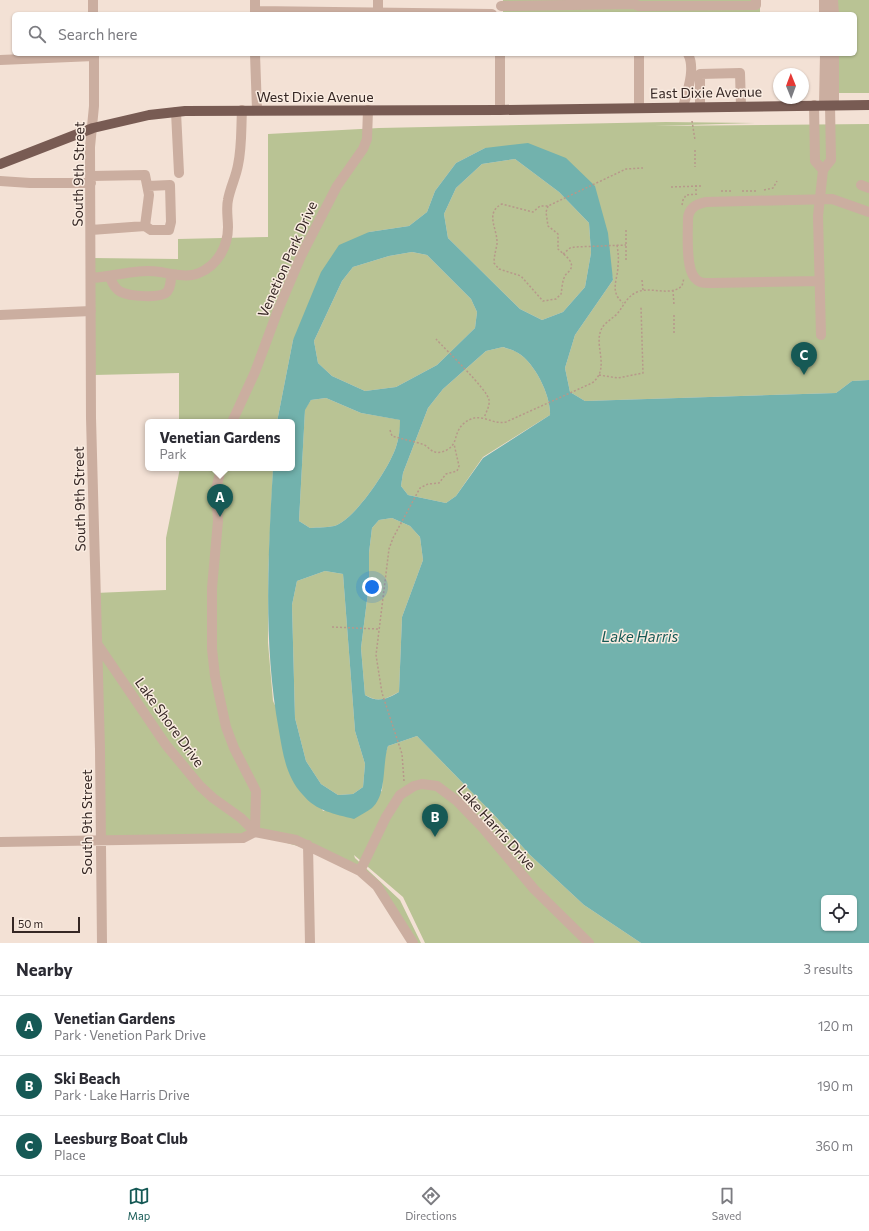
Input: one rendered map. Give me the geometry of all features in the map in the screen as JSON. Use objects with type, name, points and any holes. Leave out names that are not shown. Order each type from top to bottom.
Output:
[{"type":"main road","name":"East Dixie Avenue","points":[[639,107],[869,105]]},
{"type":"main road","name":"West Dixie Avenue","points":[[0,164],[92,128],[128,119],[176,112],[242,110],[500,110],[639,107]]},
{"type":"street","points":[[93,0],[93,12]]},
{"type":"street","points":[[255,0],[255,12]]},
{"type":"street","points":[[378,0],[378,11]]},
{"type":"street","points":[[824,0],[824,12]]},
{"type":"street","points":[[834,0],[834,12]]},
{"type":"street","points":[[501,7],[634,4],[639,7],[684,10],[756,3]]},
{"type":"street","points":[[316,12],[416,12]]},
{"type":"street","points":[[0,60],[75,56]]},
{"type":"street","name":"South 9th Street","points":[[94,56],[94,106],[91,179],[91,418],[97,644],[102,943]]},
{"type":"street","points":[[255,56],[257,110]]},
{"type":"street","points":[[500,56],[500,110]]},
{"type":"street","points":[[639,107],[640,56]]},
{"type":"street","points":[[683,107],[690,79],[691,60],[689,56]]},
{"type":"street","points":[[821,335],[818,216],[823,170],[830,160],[829,105],[824,56]]},
{"type":"street","points":[[829,105],[834,56]]},
{"type":"street","points":[[700,106],[700,74],[740,73],[741,106]]},
{"type":"street","points":[[814,105],[815,161],[823,170]]},
{"type":"street","points":[[91,278],[110,277],[130,272],[159,271],[171,274],[198,274],[213,265],[219,257],[226,242],[228,228],[227,201],[238,164],[242,110]]},
{"type":"street","name":"Venetion Park Drive","points":[[233,419],[255,372],[278,310],[301,256],[334,192],[363,149],[367,139],[368,110]]},
{"type":"street","points":[[176,112],[179,173]]},
{"type":"street","points":[[0,181],[30,183],[145,175],[149,195],[146,226]]},
{"type":"street","points":[[91,230],[146,226],[151,230],[169,230],[171,222],[170,185],[148,186]]},
{"type":"street","points":[[820,281],[713,284],[698,281],[693,277],[690,267],[688,218],[692,207],[706,202],[840,200],[869,212]]},
{"type":"street","points":[[110,277],[114,286],[121,292],[145,296],[164,294],[170,287],[171,274]]},
{"type":"street","points":[[0,315],[91,311]]},
{"type":"street","points":[[220,471],[216,490],[218,521],[212,588],[212,650],[215,676],[226,727],[234,748],[256,790],[255,832]]},
{"type":"street","name":"Lake Shore Drive","points":[[97,644],[180,763],[200,786],[213,798],[241,818],[255,832]]},
{"type":"street","name":"Lake Harris Drive","points":[[408,789],[422,784],[431,784],[444,790],[457,801],[483,828],[534,889],[589,943]]},
{"type":"street","points":[[360,870],[393,805],[400,795],[408,789]]},
{"type":"street","points":[[0,842],[242,838],[255,832],[296,840],[360,870],[377,886],[413,943]]},
{"type":"street","points":[[308,845],[310,943]]},
{"type":"path","points":[[692,121],[695,140]]},
{"type":"path","points":[[695,150],[695,167]]},
{"type":"path","points":[[548,206],[546,212],[548,226],[558,234],[558,249],[569,260],[572,266],[571,270],[565,275],[561,294],[556,299],[543,301],[521,276],[499,269],[494,263],[497,244],[492,218],[498,206],[506,204],[533,212],[540,206],[548,206],[626,169],[643,168]]},
{"type":"path","points":[[721,191],[760,191],[771,189],[776,185],[777,181]]},
{"type":"path","points":[[696,185],[696,194]]},
{"type":"path","points":[[671,187],[702,186]]},
{"type":"path","points":[[626,230],[626,260]]},
{"type":"path","points":[[617,245],[618,265],[614,288],[617,296],[624,303]]},
{"type":"path","points":[[563,254],[572,247],[626,245]]},
{"type":"path","points":[[408,789],[405,784],[403,773],[402,754],[382,693],[376,654],[388,558],[393,538],[420,488],[428,484],[439,483],[446,474],[457,471],[459,466],[454,444],[457,431],[462,424],[476,417],[484,418],[499,424],[592,383],[599,375],[602,360],[599,342],[600,331],[606,323],[619,312],[624,303],[632,295],[643,290],[673,290],[682,286],[684,275]]},
{"type":"path","points":[[642,280],[643,290]]},
{"type":"path","points":[[673,290],[674,305]]},
{"type":"path","points":[[599,375],[618,378],[643,373],[641,307]]},
{"type":"path","points":[[674,315],[674,334]]},
{"type":"path","points":[[436,339],[481,387],[489,399],[489,407],[484,418]]},
{"type":"path","points":[[390,430],[392,436],[422,444],[435,452],[448,450],[454,444]]},
{"type":"path","points":[[333,627],[378,629]]},
{"type":"green space","points":[[503,0],[760,0],[760,12],[503,12]]},
{"type":"green space","points":[[838,0],[869,0],[869,93],[839,93],[838,56],[857,56],[857,12],[838,12]]},
{"type":"green space","points":[[666,122],[755,123],[654,126],[869,124],[869,380],[852,381],[836,393],[585,401],[570,392],[565,368],[575,335],[613,280],[594,186],[485,148],[456,163],[435,191],[427,212],[409,226],[369,232],[293,340],[278,419],[179,419],[179,373],[94,375],[92,258],[178,259],[178,239],[268,237],[268,134],[379,128]]},
{"type":"green space","points":[[515,159],[559,192],[589,223],[591,253],[585,287],[563,312],[542,320],[520,309],[448,238],[444,214],[456,188],[482,164]]},
{"type":"green space","points":[[412,252],[427,255],[471,299],[477,312],[475,328],[437,365],[396,387],[365,391],[332,376],[318,363],[314,341],[342,281],[353,267],[389,256]]},
{"type":"green space","points":[[503,347],[516,352],[524,358],[536,372],[548,399],[550,415],[483,457],[456,496],[446,503],[408,495],[401,486],[403,473],[428,408],[443,389],[486,351]]},
{"type":"green space","points":[[326,398],[361,413],[401,420],[399,437],[392,456],[380,479],[354,512],[337,525],[310,528],[299,521],[305,409],[311,400]]},
{"type":"green space","points":[[179,471],[273,471],[268,576],[268,643],[273,701],[323,811],[382,791],[384,758],[388,746],[417,736],[497,818],[529,854],[584,905],[641,943],[425,943],[403,897],[354,855],[355,858],[400,900],[421,943],[416,943],[365,876],[336,857],[259,835],[104,840],[95,593],[166,590],[166,538]]},
{"type":"green space","points":[[392,518],[410,526],[420,537],[423,560],[402,617],[399,692],[386,698],[375,699],[365,695],[361,648],[369,584],[369,553],[372,528],[379,520]]},
{"type":"green space","points":[[325,571],[343,574],[355,731],[365,764],[363,787],[353,794],[338,795],[321,784],[306,761],[295,718],[292,605],[297,581]]},
{"type":"water","name":"Lake Harris","points":[[528,143],[566,158],[595,186],[608,233],[613,280],[575,335],[565,368],[570,392],[585,401],[836,393],[852,381],[869,380],[869,943],[641,943],[584,905],[529,854],[497,818],[417,736],[388,746],[382,787],[377,802],[372,808],[354,819],[326,811],[314,805],[297,788],[286,765],[279,731],[271,666],[268,600],[268,567],[273,471],[295,471],[295,419],[278,419],[293,340],[321,272],[339,245],[369,232],[409,226],[427,212],[435,191],[456,163],[485,148]],"holes":[[[515,159],[559,192],[589,223],[591,253],[585,287],[563,312],[542,320],[520,309],[448,238],[444,214],[456,188],[482,164]],[[412,252],[427,255],[471,299],[477,312],[475,328],[437,365],[396,387],[365,391],[332,376],[318,363],[314,341],[342,281],[353,267],[389,256]],[[503,347],[518,353],[536,372],[548,399],[550,415],[483,458],[456,496],[446,503],[408,495],[401,486],[403,473],[428,408],[443,389],[486,351]],[[326,398],[361,413],[400,420],[399,434],[396,447],[387,467],[380,479],[354,512],[337,525],[310,528],[299,521],[305,410],[311,400]],[[392,518],[410,526],[420,537],[423,560],[402,617],[399,692],[390,697],[374,699],[365,695],[361,648],[369,584],[369,553],[372,528],[379,520]],[[325,571],[343,574],[355,731],[365,764],[363,787],[353,794],[338,795],[321,784],[306,761],[295,718],[292,605],[297,581]]]},
{"type":"place","name":"Leesburg Boat Club","points":[[804,375]]},
{"type":"place","name":"Venetian Gardens","points":[[220,517]]},
{"type":"place","name":"Ski Beach","points":[[435,837]]}]
